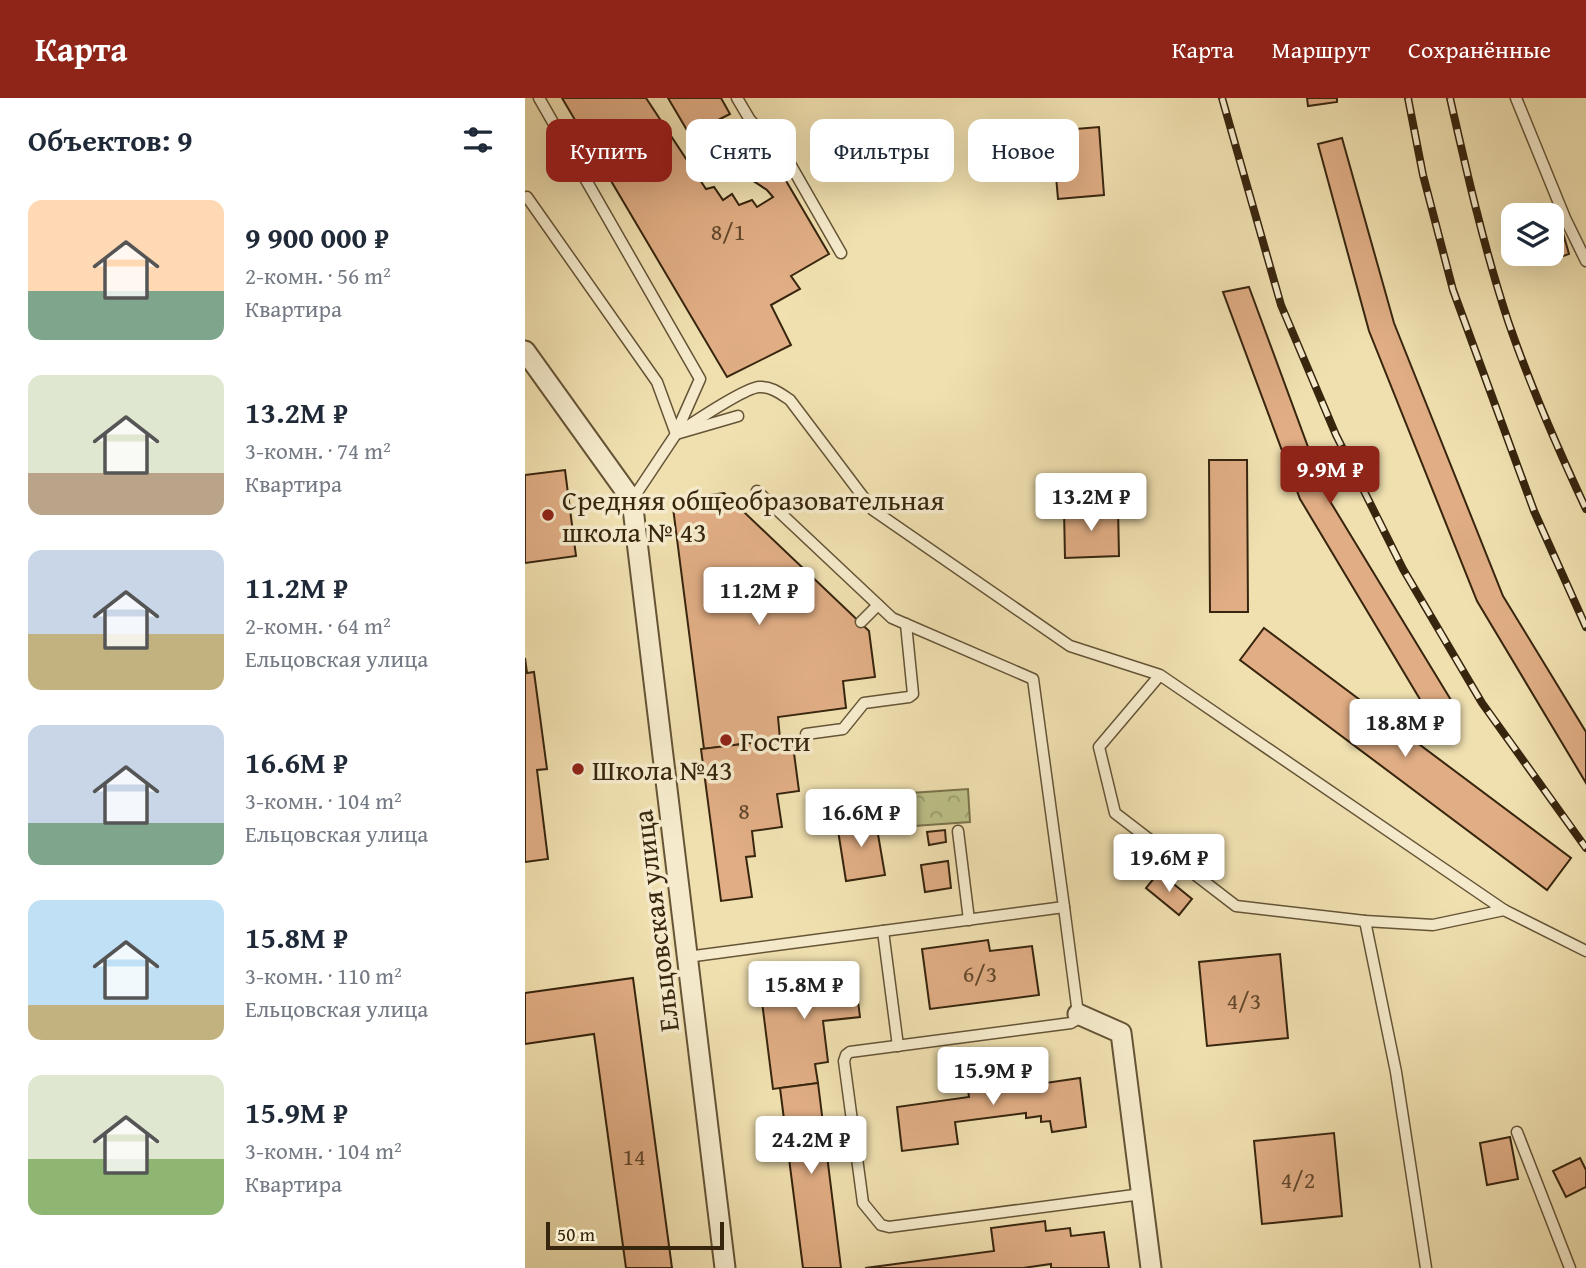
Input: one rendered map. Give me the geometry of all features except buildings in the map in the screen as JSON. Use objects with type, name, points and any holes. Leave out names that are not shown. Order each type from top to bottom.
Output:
[{"type":"street","name":"Ельцовская улица","points":[[525,351],[632,500],[725,1268]]},
{"type":"street","points":[[1078,1014],[1121,1033],[1151,1268]]},
{"type":"lane","points":[[539,98],[699,379],[676,434],[632,500]]},
{"type":"lane","points":[[737,98],[750,120],[789,162],[841,253]]},
{"type":"lane","points":[[1516,98],[1586,261]]},
{"type":"lane","points":[[527,197],[657,382],[676,434]]},
{"type":"lane","points":[[676,434],[702,415],[758,387],[775,390],[790,400],[873,510],[1070,646],[1160,675],[1504,910],[1586,951]]},
{"type":"lane","points":[[676,434],[738,416]]},
{"type":"lane","points":[[757,491],[892,618],[1033,679],[1078,1014],[1071,1023],[850,1052],[846,1055],[844,1062],[863,1203],[881,1225],[888,1227],[1142,1194]]},
{"type":"lane","points":[[861,622],[878,605]]},
{"type":"lane","points":[[806,734],[843,729],[865,703],[913,694],[906,624]]},
{"type":"lane","points":[[1160,675],[1099,747],[1115,813],[1235,906],[1365,921],[1433,925],[1504,910]]},
{"type":"lane","points":[[958,831],[969,920]]},
{"type":"lane","points":[[687,957],[1064,907]]},
{"type":"lane","points":[[1365,921],[1396,1072],[1426,1268]]},
{"type":"lane","points":[[883,931],[898,1046]]},
{"type":"lane","points":[[1517,1132],[1570,1268]]},
{"type":"green space","points":[[968,789],[970,822],[914,826],[911,793]]},
{"type":"railway","points":[[1222,98],[1281,305],[1336,435],[1403,569],[1482,703],[1586,848]]},
{"type":"railway","points":[[1408,98],[1423,175],[1453,290],[1534,511],[1586,627]]},
{"type":"railway","points":[[1450,98],[1499,294],[1544,416],[1586,509]]},
{"type":"place","name":"Средняя общеобразовательная школа № 43","points":[[548,515]]},
{"type":"place","name":"Гости","points":[[726,740]]},
{"type":"place","name":"Школа №43","points":[[578,769]]}]
